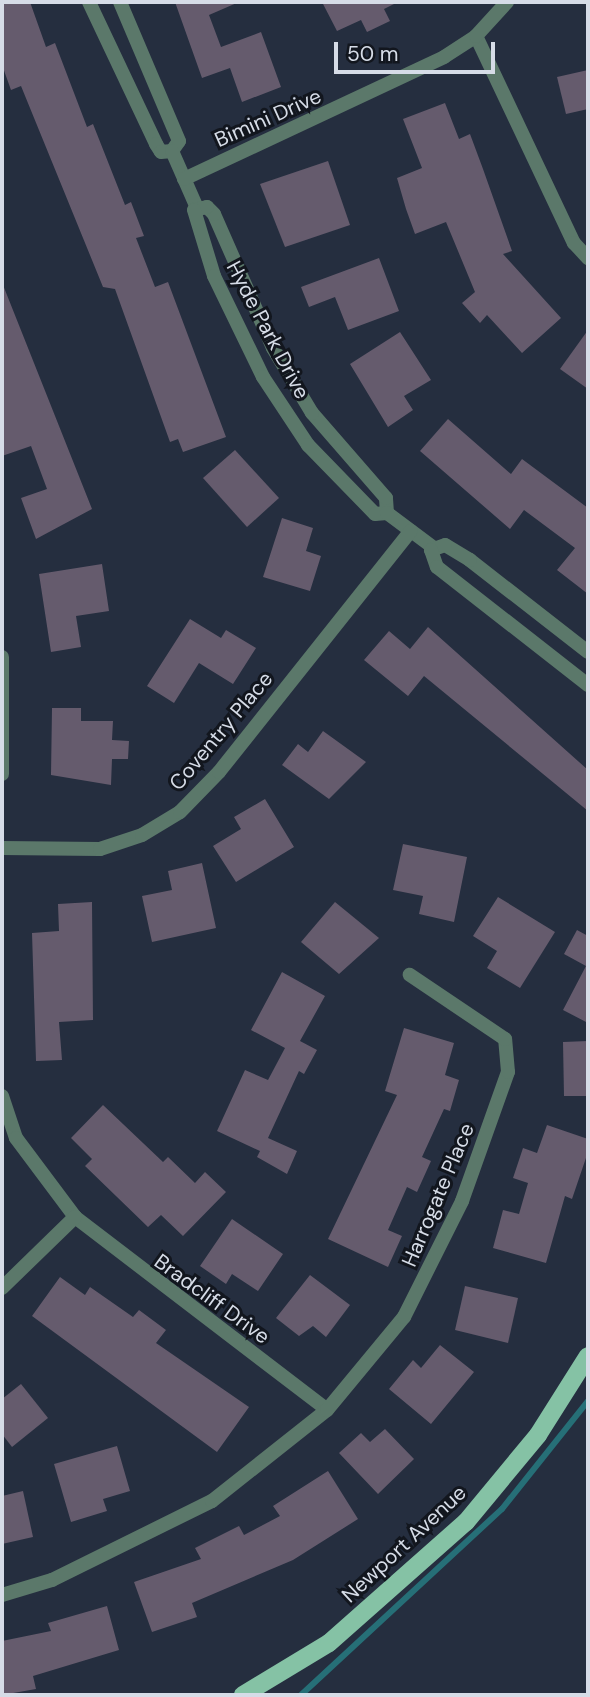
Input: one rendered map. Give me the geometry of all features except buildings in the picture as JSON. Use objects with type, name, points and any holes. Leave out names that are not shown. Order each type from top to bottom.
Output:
[{"type":"main road","name":"Newport Avenue","points":[[243,1695],[330,1643],[466,1522],[538,1435],[588,1356]]},
{"type":"street","name":"Hyde Park Drive","points":[[89,2],[156,144],[161,152],[172,151],[179,141],[120,2]]},
{"type":"street","name":"Bimini Drive","points":[[184,179],[388,86],[476,36],[507,2]]},
{"type":"street","points":[[476,36],[574,243],[588,258]]},
{"type":"street","name":"Hyde Park Drive","points":[[172,151],[197,208],[193,221],[214,276],[264,377],[308,445],[376,514],[387,513],[434,548],[437,566],[588,685]]},
{"type":"street","name":"Hyde Park Drive","points":[[197,208],[214,214],[273,348],[312,413],[386,498],[387,513]]},
{"type":"street","name":"Coventry Place","points":[[2,848],[72,853],[100,849],[142,835],[180,812],[219,772],[411,531]]},
{"type":"street","name":"Hyde Park Drive","points":[[434,548],[445,545],[470,560],[588,652]]},
{"type":"street","points":[[2,657],[2,774]]},
{"type":"street","name":"Harrogate Place","points":[[2,1595],[51,1580],[212,1501],[327,1410],[404,1317],[437,1260],[508,1072],[505,1039],[410,975]]},
{"type":"street","name":"Bradcliff Drive","points":[[2,1096],[16,1138],[75,1217],[327,1410]]},
{"type":"street","points":[[2,1288],[75,1217]]},
{"type":"waterway","points":[[301,1695],[502,1509],[588,1401]]}]
